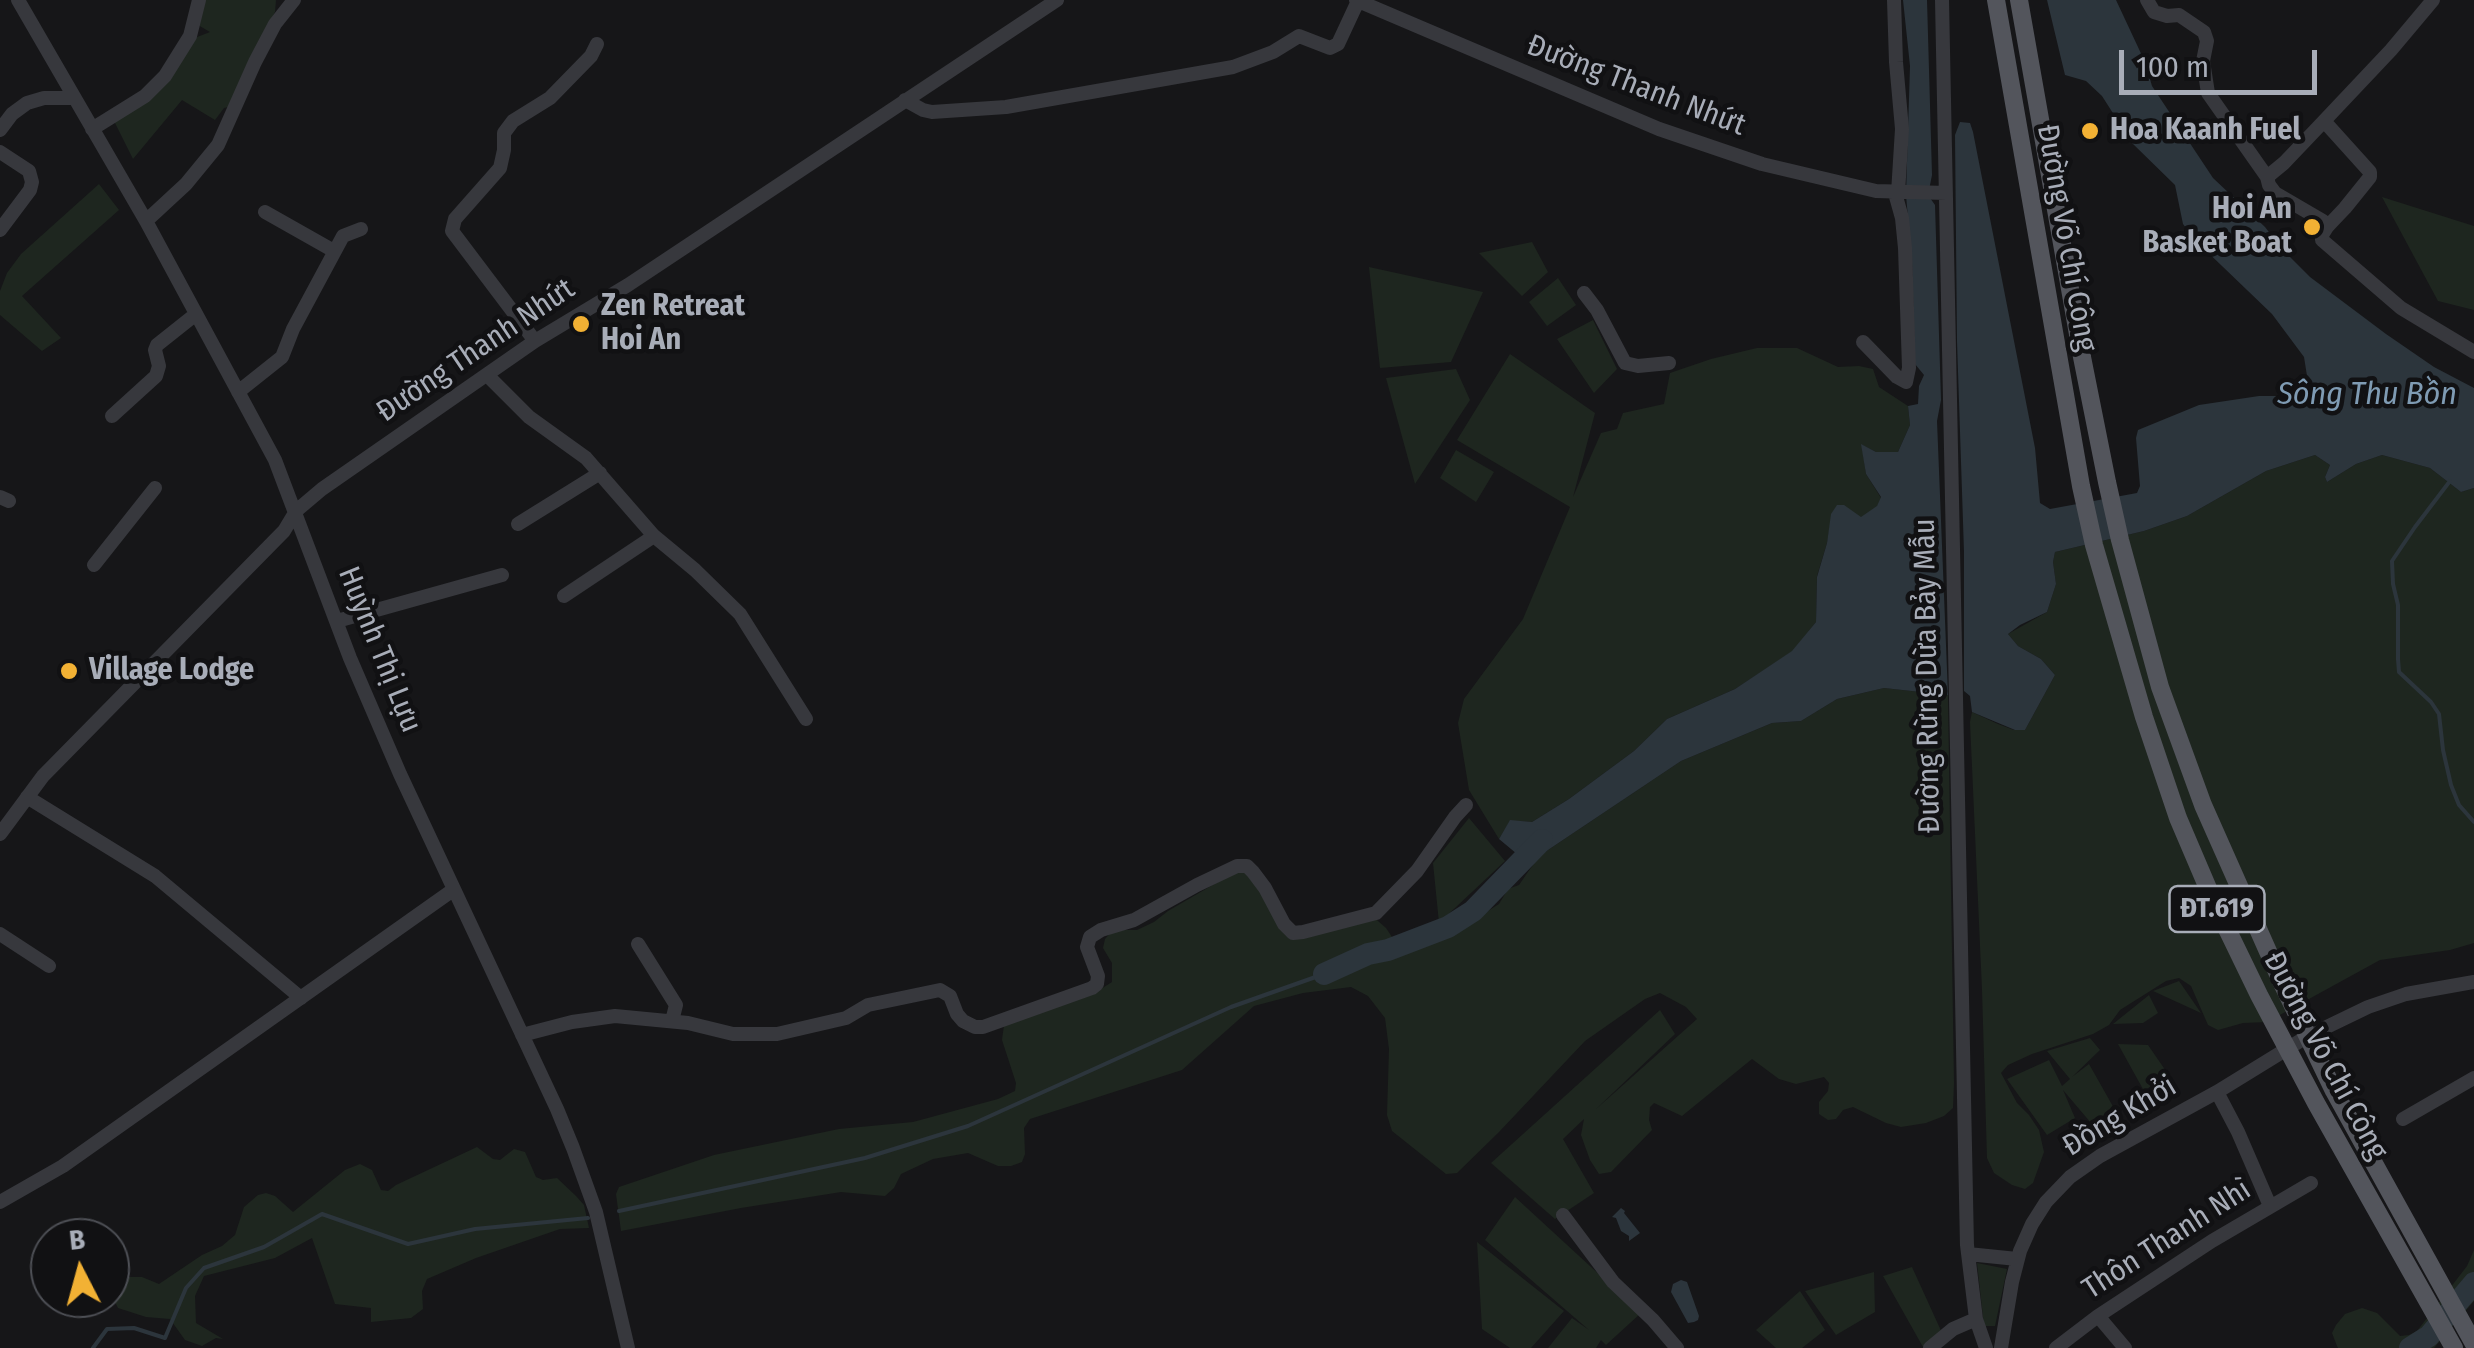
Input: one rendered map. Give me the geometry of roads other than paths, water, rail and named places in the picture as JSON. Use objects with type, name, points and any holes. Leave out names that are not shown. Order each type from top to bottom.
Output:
[{"type":"main road","name":"Đường Võ Chí Công","points":[[1996,0],[2081,486],[2134,689],[2178,818],[2213,900],[2287,1048],[2454,1348]]},
{"type":"main road","name":"Đường Võ Chí Công","points":[[2019,0],[2107,482],[2160,687],[2243,899],[2334,1091],[2474,1344]]},
{"type":"main road","points":[[2060,361],[2082,357]]},
{"type":"street","name":"Huỳnh Thị Lựu","points":[[18,0],[146,221],[275,460],[400,774],[558,1110],[590,1195],[628,1348]]},
{"type":"street","points":[[92,129],[145,96],[165,76],[190,36],[199,0]]},
{"type":"street","points":[[146,221],[186,184],[218,145],[254,62],[294,0]]},
{"type":"street","name":"Đường Thanh Nhứt","points":[[0,834],[62,756],[284,531],[296,511],[362,460],[536,341],[628,285],[1056,0]]},
{"type":"street","points":[[905,100],[932,112],[1006,106],[1232,68],[1300,36],[1330,48],[1338,44],[1357,0]]},
{"type":"street","name":"Đường Thanh Nhứt","points":[[1357,0],[1659,129],[1762,164],[1869,190],[1942,193]]},
{"type":"street","points":[[1863,342],[1896,377],[1906,382],[1909,368],[1900,193],[1902,129],[1894,0]]},
{"type":"street","name":"Đường Rừng Dừa Bảy Mẫu","points":[[1942,0],[1942,193],[1968,1254],[1976,1319],[1986,1348]]},
{"type":"street","points":[[2146,0],[2154,12],[2179,16],[2204,32],[2208,41],[2202,62],[2208,93],[2275,193],[2323,221],[2326,227]]},
{"type":"street","points":[[2266,176],[2324,121],[2433,0]]},
{"type":"street","points":[[536,341],[452,231],[455,219],[500,168],[504,134],[513,120],[550,98],[598,44]]},
{"type":"street","points":[[0,130],[27,103],[44,98],[73,98]]},
{"type":"street","points":[[2324,121],[2370,174],[2370,179],[2326,227],[2322,240],[2401,308],[2474,352]]},
{"type":"street","points":[[0,152],[29,171],[32,182],[0,230]]},
{"type":"street","points":[[264,212],[334,251]]},
{"type":"street","points":[[238,392],[282,357],[343,236],[360,229]]},
{"type":"street","points":[[1584,292],[1625,364],[1669,363]]},
{"type":"street","points":[[112,416],[156,376],[157,345],[196,314]]},
{"type":"street","points":[[488,376],[529,417],[586,458],[654,536],[740,614],[806,718]]},
{"type":"street","points":[[518,524],[600,473]]},
{"type":"street","points":[[94,564],[156,488]]},
{"type":"street","points":[[564,596],[654,536]]},
{"type":"street","points":[[337,621],[502,574]]},
{"type":"street","points":[[27,797],[155,876],[301,998]]},
{"type":"street","points":[[522,1035],[615,1016],[688,1022],[734,1034],[777,1034],[846,1018],[868,1004],[940,990],[950,996],[963,1021],[981,1027],[1095,986],[1098,976],[1086,947],[1090,937],[1134,920],[1237,866],[1246,866],[1253,872],[1284,924],[1293,932],[1376,912],[1417,872],[1466,806]]},
{"type":"street","points":[[0,1202],[63,1166],[453,890]]},
{"type":"street","points":[[0,934],[48,966]]},
{"type":"street","points":[[638,944],[676,1005],[672,1021]]},
{"type":"street","points":[[2308,1036],[2368,1007],[2406,994],[2474,982]]},
{"type":"street","name":"Đồng Khởi","points":[[2001,1348],[2017,1259],[2046,1202],[2070,1177],[2308,1036]]},
{"type":"street","points":[[2403,1119],[2474,1078]]},
{"type":"street","points":[[2217,1092],[2270,1206]]},
{"type":"street","name":"Thôn Thanh Nhì","points":[[2056,1348],[2098,1316],[2310,1183]]},
{"type":"street","points":[[1562,1216],[1613,1282],[1677,1348]]},
{"type":"street","points":[[1968,1254],[2017,1259]]},
{"type":"street","points":[[2098,1316],[2125,1348]]},
{"type":"street","points":[[1930,1348],[1954,1329],[1976,1319]]},
{"type":"water","points":[[1903,0],[1927,0],[1932,175],[1928,195],[1935,205],[1941,400],[1937,421],[1948,695],[1884,688],[1837,699],[1801,721],[1772,723],[1681,761],[1539,856],[1523,859],[1499,839],[1510,820],[1532,822],[1634,751],[1667,719],[1735,689],[1792,651],[1816,622],[1817,577],[1831,514],[1837,505],[1844,505],[1861,517],[1877,506],[1881,497],[1866,474],[1861,444],[1876,452],[1898,452],[1910,425],[1908,406],[1918,404],[1924,375],[1915,364],[1906,195],[1910,66]]},
{"type":"water","name":"Sông Thu Bồn","points":[[2047,0],[2116,0],[2152,86],[2213,178],[2310,277],[2434,367],[2474,388],[2474,488],[2461,492],[2430,468],[2382,455],[2356,464],[2327,482],[2330,465],[2315,455],[2266,471],[2187,516],[2144,531],[2055,552],[2056,584],[2047,612],[2008,634],[2055,675],[2025,730],[2015,730],[1972,712],[1970,696],[1964,691],[1955,135],[1960,122],[1970,123],[1973,132],[2035,448],[2040,503],[2050,509],[2137,493],[2138,430],[2199,405],[2289,396],[2302,392],[2308,382],[2304,357],[2272,314],[2183,224],[2175,185],[2132,143],[2102,96],[2086,81],[2065,75]]},
{"type":"water","points":[[1621,1208],[1640,1233],[1629,1241],[1612,1217]]},
{"type":"water","points":[[1687,1282],[1699,1316],[1694,1322],[1688,1323],[1671,1292],[1673,1284]]},
{"type":"waterway","points":[[2450,481],[2392,561],[2398,605],[2398,659],[2399,672],[2439,714],[2451,785],[2459,805],[2474,822]]},
{"type":"waterway","points":[[1324,974],[1368,954],[1448,927],[1473,911],[1542,840]]},
{"type":"waterway","points":[[619,1211],[865,1158],[968,1126],[1231,1007],[1324,974]]},
{"type":"waterway","points":[[93,1348],[107,1329],[134,1328],[165,1338],[186,1288],[204,1268],[264,1247],[322,1214],[408,1244],[475,1229],[588,1218]]},
{"type":"waterway","points":[[2410,1348],[2429,1336],[2474,1283]]},
{"type":"place","name":"Hoa Kaanh Fuel","points":[[2090,131]]},
{"type":"place","name":"Hoi An Basket Boat","points":[[2312,227]]},
{"type":"place","name":"Zen Retreat Hoi An","points":[[581,324]]},
{"type":"place","name":"Village Lodge","points":[[69,671]]}]
